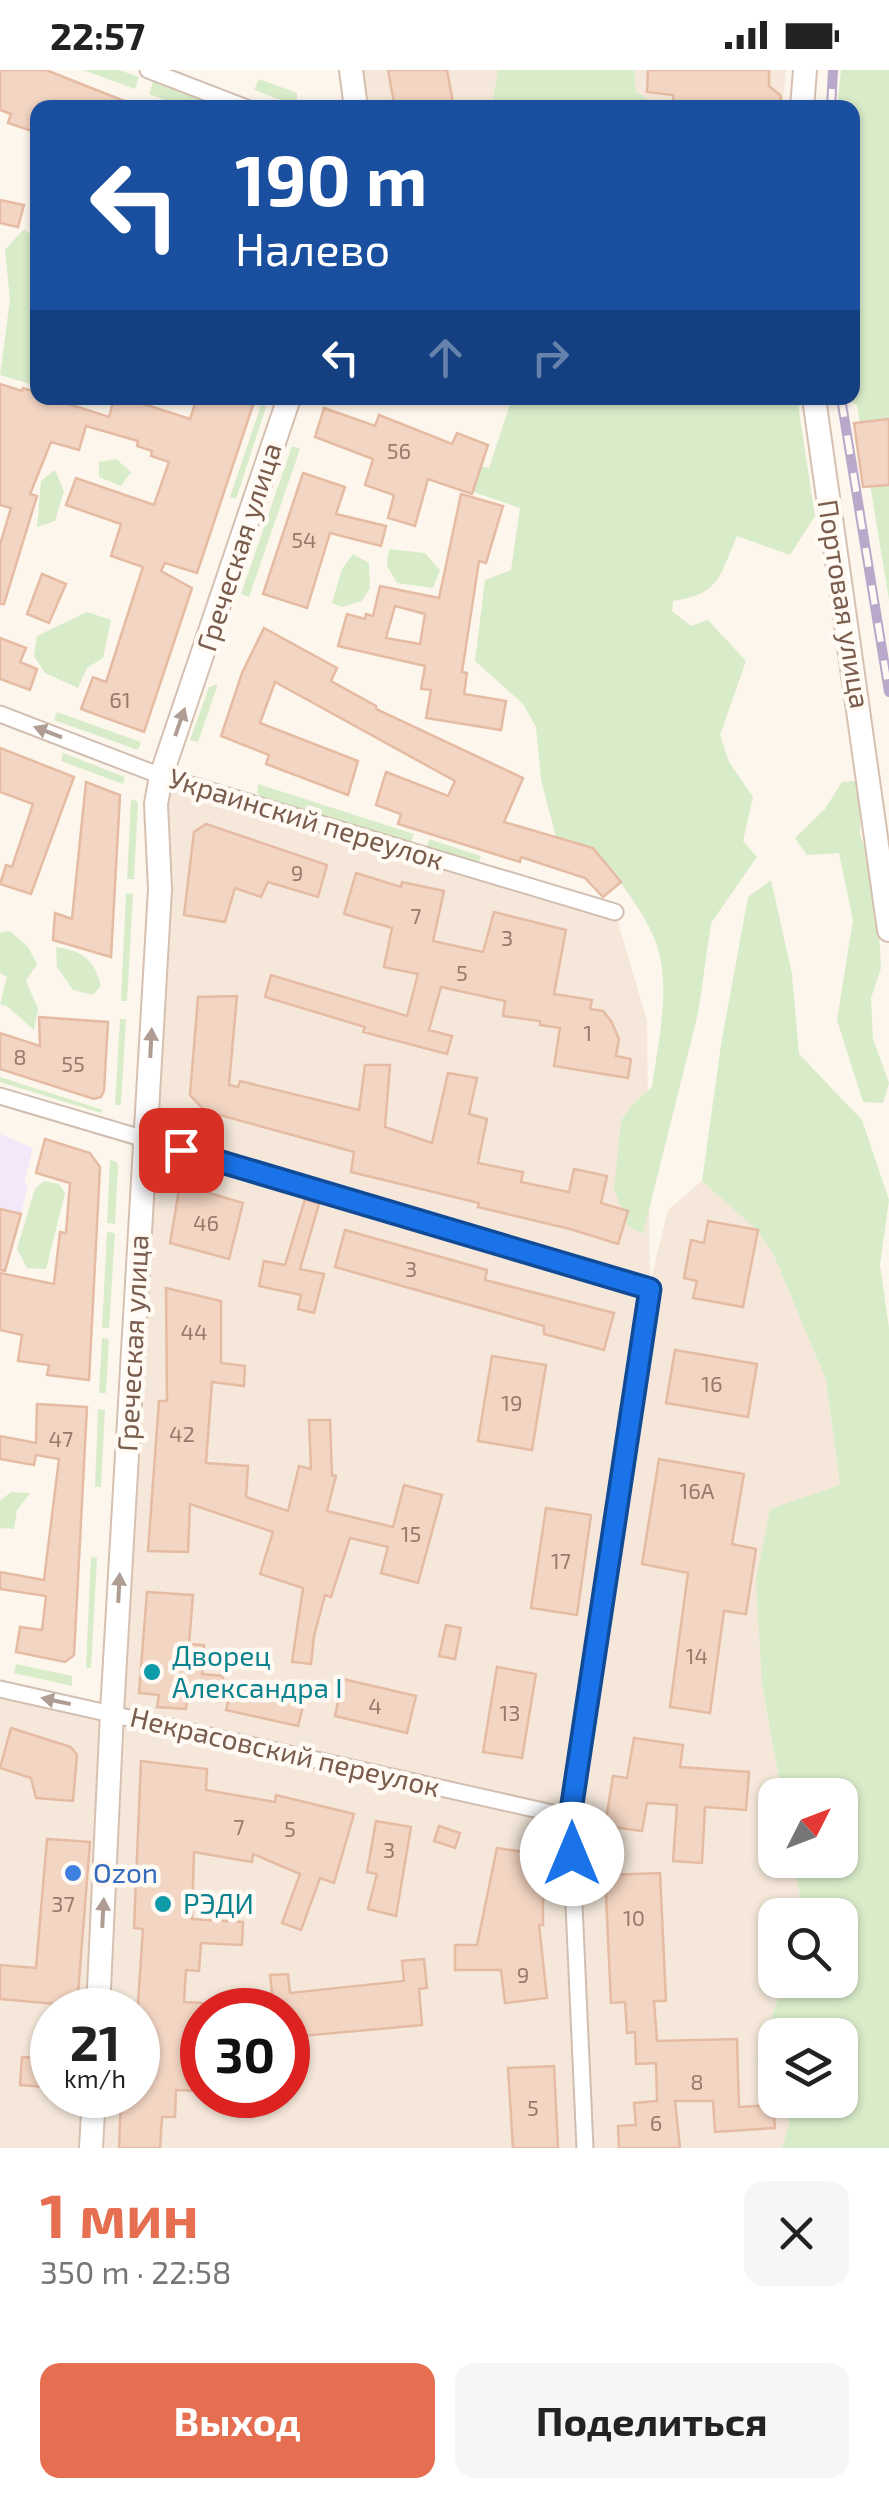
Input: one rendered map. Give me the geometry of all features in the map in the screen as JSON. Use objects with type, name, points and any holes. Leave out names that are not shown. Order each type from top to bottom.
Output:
[{"type":"main road","points":[[351,70],[355,100]]},
{"type":"main road","points":[[803,100],[805,70]]},
{"type":"main road","name":"Греческая улица","points":[[99,1988],[160,888],[156,804],[161,776],[287,405]]},
{"type":"main road","name":"Портовая улица","points":[[815,405],[889,930]]},
{"type":"main road","points":[[91,2148],[93,2118]]},
{"type":"street","points":[[148,70],[225,100]]},
{"type":"street","name":"Украинский переулок","points":[[0,714],[161,776],[615,912]]},
{"type":"street","points":[[0,1096],[650,1289],[570,1817],[585,2148]]},
{"type":"street","name":"Некрасовский переулок","points":[[0,1689],[570,1817]]},
{"type":"shaded area","points":[[351,70],[786,70],[783,100],[355,100]]},
{"type":"shaded area","points":[[161,776],[615,912],[647,1021],[650,1283],[668,1210],[702,1181],[758,1230],[773,1253],[826,1380],[840,1486],[770,1509],[762,1685],[779,1778],[758,1778],[758,1878],[797,1878],[800,1895],[758,1898],[758,1998],[778,1998],[771,2018],[758,2018],[758,2118],[788,2118],[782,2148],[0,2148],[0,1689],[111,1712]]},
{"type":"shaded area","points":[[0,1134],[33,1148],[21,1214],[0,1209]]},
{"type":"green space","points":[[83,70],[119,70],[139,77],[135,89]]},
{"type":"green space","points":[[498,70],[634,70],[636,91],[648,100],[493,100]]},
{"type":"green space","points":[[841,70],[889,70],[889,600],[857,405],[860,100],[838,100]]},
{"type":"green space","points":[[259,79],[297,93],[297,100],[281,100],[254,90]]},
{"type":"green space","points":[[153,82],[203,100],[165,100],[149,94]]},
{"type":"green space","points":[[24,229],[30,234],[30,384],[0,375],[10,300],[5,250]]},
{"type":"green space","points":[[261,405],[266,407],[236,499],[230,497]]},
{"type":"green space","points":[[510,405],[798,405],[815,516],[790,555],[737,536],[710,588],[673,601],[672,611],[691,626],[708,620],[746,661],[720,735],[729,762],[753,797],[743,841],[757,857],[711,923],[698,1014],[643,1234],[628,1226],[614,1189],[621,1121],[652,1087],[663,998],[661,963],[641,913],[603,860],[587,872],[594,848],[556,837],[541,780],[536,727],[523,704],[475,661],[485,580],[511,570],[520,508],[473,492],[481,466],[489,468]]},
{"type":"green space","points":[[292,446],[300,449],[249,597],[241,594]]},
{"type":"green space","points":[[116,459],[131,472],[121,486],[99,477],[99,462]]},
{"type":"green space","points":[[55,470],[64,491],[55,521],[37,527],[41,481]]},
{"type":"green space","points":[[389,549],[425,553],[440,570],[433,588],[397,583],[387,566]]},
{"type":"green space","points":[[353,554],[369,563],[370,588],[362,601],[342,607],[332,603],[342,569]]},
{"type":"green space","points":[[87,612],[111,620],[103,658],[87,668],[78,688],[45,673],[34,656],[37,636]]},
{"type":"green space","points":[[218,684],[198,742],[190,740],[209,687]]},
{"type":"green space","points":[[57,712],[141,742],[138,750],[54,720]]},
{"type":"green space","points":[[63,753],[125,777],[123,784],[61,761]]},
{"type":"green space","points":[[855,781],[861,809],[860,835],[872,867],[878,912],[881,968],[871,998],[873,1039],[889,1083],[883,1103],[863,1102],[837,1020],[853,920],[839,853],[807,855],[795,838],[825,809],[842,782]]},
{"type":"green space","points":[[258,784],[414,834],[411,842],[264,799],[257,793]]},
{"type":"green space","points":[[131,799],[138,802],[134,879],[127,879]]},
{"type":"green space","points":[[429,839],[481,856],[479,862],[427,847]]},
{"type":"green space","points":[[771,880],[792,974],[799,1054],[862,1120],[889,1200],[880,1265],[889,1328],[889,2148],[782,2148],[788,2118],[858,2118],[858,2018],[771,2018],[778,1998],[858,1998],[858,1898],[799,1898],[797,1878],[858,1878],[858,1778],[779,1778],[762,1685],[756,1580],[770,1509],[840,1485],[826,1380],[773,1253],[757,1230],[702,1181],[748,897]]},
{"type":"green space","points":[[126,893],[133,894],[127,1001],[121,1001]]},
{"type":"green space","points":[[10,931],[28,947],[37,964],[26,981],[38,1009],[34,1030],[0,1004],[7,977],[0,973],[0,933]]},
{"type":"green space","points":[[56,947],[80,954],[91,963],[101,986],[93,995],[73,990],[57,967]]},
{"type":"green space","points":[[120,1019],[126,1019],[121,1105],[115,1105]]},
{"type":"green space","points":[[0,1077],[103,1110],[101,1113],[0,1082]]},
{"type":"green space","points":[[110,1160],[117,1162],[118,1167],[115,1224],[107,1223]]},
{"type":"green space","points":[[44,1181],[59,1184],[65,1193],[46,1269],[27,1268],[17,1249],[35,1189]]},
{"type":"green space","points":[[107,1232],[115,1233],[109,1328],[102,1328]]},
{"type":"green space","points":[[102,1338],[109,1339],[106,1393],[99,1393]]},
{"type":"green space","points":[[98,1409],[105,1410],[101,1487],[95,1487]]},
{"type":"green space","points":[[11,1492],[30,1493],[17,1510],[14,1529],[0,1528],[0,1501]]},
{"type":"green space","points":[[91,1557],[97,1558],[91,1668],[86,1667]]},
{"type":"green space","points":[[16,1664],[72,1676],[72,1686],[14,1673]]},
{"type":"building","points":[[0,70],[46,70],[122,100],[30,100],[30,130],[8,123],[11,114],[0,110]]},
{"type":"building","points":[[388,70],[447,70],[453,100],[394,100]]},
{"type":"building","points":[[648,70],[769,70],[769,86],[781,100],[673,100],[673,95],[647,92]]},
{"type":"building","points":[[0,200],[24,205],[18,227],[0,223]]},
{"type":"building","points":[[0,384],[30,390],[30,405],[72,405],[109,417],[112,405],[147,405],[190,419],[195,405],[253,405],[197,573],[165,563],[161,571],[192,588],[144,732],[81,709],[93,677],[106,682],[143,567],[111,556],[121,524],[66,505],[76,478],[154,505],[169,462],[151,456],[152,451],[137,446],[138,441],[86,426],[79,450],[51,442],[30,494],[37,496],[4,604],[0,604],[0,545],[11,508],[0,505]]},
{"type":"building","points":[[324,408],[375,426],[379,415],[452,444],[457,433],[488,445],[472,494],[428,479],[415,526],[388,518],[394,495],[365,485],[373,459],[315,437]]},
{"type":"building","points":[[889,419],[889,485],[863,487],[854,423]]},
{"type":"building","points":[[303,473],[345,487],[336,514],[386,526],[381,546],[330,533],[307,608],[263,594]]},
{"type":"building","points":[[461,494],[503,506],[486,563],[479,561],[462,672],[467,673],[464,694],[506,701],[501,730],[426,718],[431,690],[421,689],[425,666],[338,646],[347,614],[365,619],[366,614],[373,616],[380,586],[439,598]],"holes":[[[395,606],[425,614],[420,644],[386,638]]]},
{"type":"building","points":[[42,574],[66,584],[49,623],[27,614]]},
{"type":"building","points":[[264,628],[337,668],[331,681],[376,709],[523,778],[504,822],[593,848],[621,882],[603,897],[585,878],[398,824],[401,814],[376,805],[386,772],[448,796],[455,781],[275,682],[260,723],[358,761],[348,795],[266,764],[269,755],[221,736],[242,673]]},
{"type":"building","points":[[0,638],[26,648],[20,662],[37,669],[30,690],[0,679]]},
{"type":"building","points":[[0,748],[74,777],[31,894],[0,884],[6,865],[12,867],[33,804],[0,792]]},
{"type":"building","points":[[86,782],[120,795],[111,957],[53,940],[55,913],[72,919]]},
{"type":"building","points":[[206,824],[327,865],[318,897],[268,882],[261,897],[235,888],[225,922],[184,915],[194,832]]},
{"type":"building","points":[[356,873],[401,887],[402,882],[444,891],[433,941],[483,952],[494,912],[566,930],[554,994],[592,1000],[590,1009],[603,1011],[619,1039],[616,1056],[631,1059],[628,1078],[554,1066],[560,1028],[503,1016],[505,1001],[441,987],[429,1030],[452,1036],[447,1054],[363,1032],[365,1027],[265,997],[271,975],[407,1016],[418,974],[384,967],[392,928],[344,914]]},
{"type":"building","points":[[237,996],[229,1085],[238,1087],[240,1081],[359,1110],[365,1065],[390,1065],[385,1127],[432,1143],[448,1073],[477,1078],[469,1114],[487,1119],[478,1163],[523,1172],[521,1182],[569,1192],[574,1169],[607,1176],[601,1203],[628,1211],[618,1244],[478,1207],[479,1203],[351,1172],[354,1152],[205,1111],[190,1095],[198,997]]},
{"type":"building","points":[[39,1017],[108,1022],[101,1097],[94,1099],[0,1069],[0,1033],[40,1046]]},
{"type":"building","points":[[45,1139],[90,1153],[100,1167],[89,1380],[47,1375],[49,1365],[18,1361],[22,1335],[0,1330],[0,1273],[54,1284],[60,1232],[66,1233],[70,1183],[36,1173]]},
{"type":"building","points":[[180,1184],[243,1203],[229,1259],[170,1243]]},
{"type":"building","points":[[305,1199],[319,1204],[300,1269],[324,1274],[314,1313],[298,1309],[301,1295],[259,1286],[264,1261],[285,1265]]},
{"type":"building","points":[[0,1209],[21,1214],[5,1271],[0,1270]]},
{"type":"building","points":[[708,1221],[758,1230],[743,1307],[693,1298],[697,1281],[684,1278],[691,1240],[704,1243]]},
{"type":"building","points":[[345,1230],[487,1270],[485,1280],[614,1313],[604,1350],[544,1334],[544,1326],[335,1267]]},
{"type":"building","points":[[166,1288],[221,1301],[221,1363],[245,1366],[244,1386],[212,1382],[206,1463],[248,1466],[246,1497],[288,1511],[299,1466],[311,1469],[309,1420],[330,1420],[332,1475],[336,1476],[327,1511],[393,1527],[404,1485],[442,1495],[418,1583],[381,1573],[388,1547],[350,1538],[331,1597],[325,1595],[311,1664],[292,1662],[303,1588],[260,1574],[273,1532],[190,1504],[188,1552],[148,1551],[159,1401],[167,1401]]},
{"type":"building","points":[[675,1350],[757,1364],[748,1417],[666,1403]]},
{"type":"building","points":[[492,1356],[546,1365],[532,1450],[478,1441]]},
{"type":"building","points":[[37,1404],[87,1407],[74,1655],[65,1662],[16,1652],[20,1627],[42,1630],[46,1596],[0,1589],[0,1572],[44,1580],[59,1459],[36,1455],[34,1465],[0,1459],[0,1436],[36,1443]]},
{"type":"building","points":[[659,1459],[744,1474],[732,1544],[756,1549],[746,1614],[724,1611],[710,1713],[670,1707],[688,1573],[642,1564]]},
{"type":"building","points":[[546,1508],[591,1515],[577,1615],[531,1608]]},
{"type":"building","points":[[147,1592],[193,1595],[189,1644],[204,1645],[202,1674],[305,1698],[298,1726],[226,1710],[228,1702],[187,1698],[186,1709],[157,1707],[159,1695],[139,1693]]},
{"type":"building","points":[[446,1625],[461,1628],[455,1659],[439,1656]]},
{"type":"building","points":[[497,1667],[536,1674],[522,1758],[483,1752]]},
{"type":"building","points":[[343,1679],[416,1696],[407,1733],[335,1716]]},
{"type":"building","points":[[11,1728],[71,1747],[77,1755],[73,1801],[36,1798],[31,1778],[0,1768]]},
{"type":"building","points":[[634,1738],[683,1745],[680,1767],[749,1772],[746,1810],[705,1807],[702,1863],[673,1861],[677,1805],[647,1803],[642,1831],[605,1826],[613,1776],[627,1778]]},
{"type":"building","points":[[141,1761],[207,1769],[206,1790],[275,1802],[276,1795],[354,1814],[334,1883],[320,1878],[301,1930],[282,1923],[300,1874],[253,1854],[252,1862],[194,1852],[192,1919],[243,1922],[242,1945],[201,1943],[199,1971],[186,1970],[185,1988],[180,1988],[180,2090],[176,2090],[175,2117],[162,2117],[160,2148],[119,2148],[120,2118],[160,2118],[160,1988],[139,1988],[143,1929],[134,1928]]},
{"type":"building","points":[[376,1821],[411,1827],[396,1916],[368,1909],[377,1874],[367,1872]]},
{"type":"building","points":[[439,1826],[460,1833],[455,1848],[434,1841]]},
{"type":"building","points":[[47,1839],[90,1842],[78,1988],[30,1988],[30,2002],[0,1999],[0,1965],[36,1968]]},
{"type":"building","points":[[497,1848],[543,1858],[543,1925],[539,1925],[547,1998],[505,2003],[501,1970],[455,1970],[455,1945],[477,1945]]},
{"type":"building","points":[[660,1873],[666,2001],[654,2001],[657,2041],[737,2039],[739,2107],[758,2106],[758,2118],[774,2118],[775,2128],[715,2132],[713,2101],[675,2101],[680,2148],[619,2148],[618,2126],[636,2125],[634,2103],[657,2101],[656,2063],[636,2064],[635,2032],[627,2033],[625,2002],[611,2003],[605,1875]]},
{"type":"building","points":[[424,1959],[427,1988],[419,1989],[422,2025],[310,2035],[310,1991],[404,1981],[402,1961]]},
{"type":"building","points":[[288,1974],[289,1988],[272,1988],[270,1975]]},
{"type":"building","points":[[22,2057],[30,2058],[30,2086],[20,2085]]},
{"type":"building","points":[[554,2066],[558,2148],[513,2148],[508,2068]]},
{"type":"railway","points":[[831,100],[833,70]]},
{"type":"railway","points":[[842,405],[889,692]]},
{"type":"place","name":"Дворец Александра I","points":[[152,1672]]},
{"type":"place","name":"Ozon","points":[[73,1873]]},
{"type":"place","name":"РЭДИ","points":[[163,1904]]},
{"type":"route","points":[[181,1150],[650,1289],[570,1817],[572,1854]]}]
